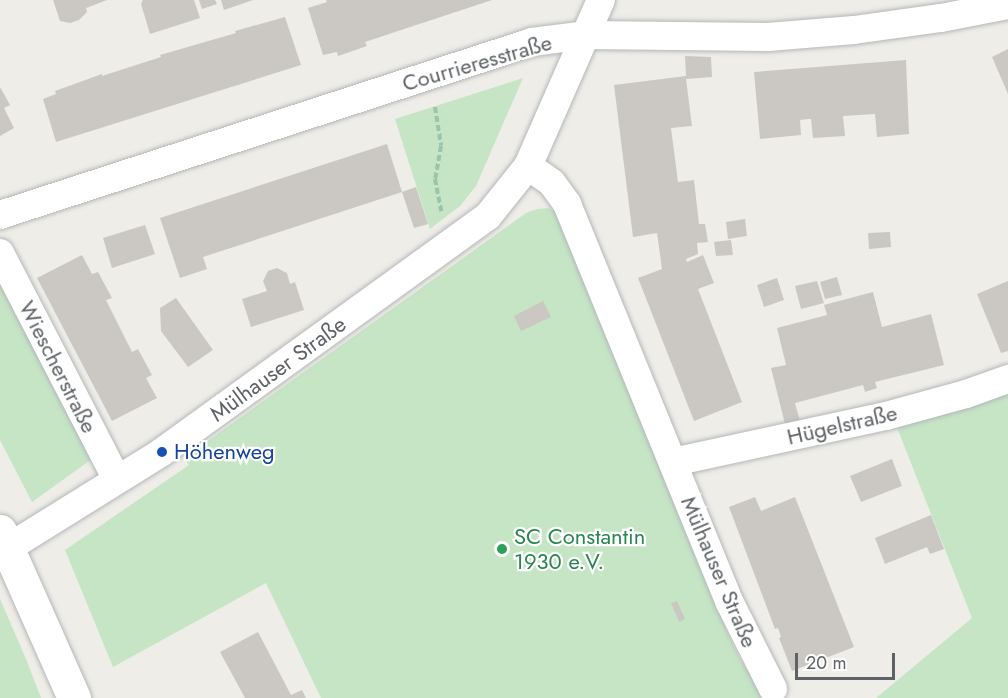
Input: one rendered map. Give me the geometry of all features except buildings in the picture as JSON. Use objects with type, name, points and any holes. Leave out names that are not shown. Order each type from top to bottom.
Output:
[{"type":"main road","points":[[4,539],[74,698]]},
{"type":"street","name":"Mülhauser Straße","points":[[4,539],[117,480],[169,447],[488,216],[528,166],[601,0]]},
{"type":"street","name":"Courrieresstraße","points":[[0,215],[532,42],[586,35],[779,36],[865,29],[1008,5]]},
{"type":"street","name":"Mülhauser Straße","points":[[528,166],[552,183],[567,204],[730,603],[772,689]]},
{"type":"street","name":"Wiescherstraße","points":[[0,253],[117,480]]},
{"type":"street","name":"Hügelstraße","points":[[673,462],[886,416],[966,394],[1008,379]]},
{"type":"path","points":[[427,76],[440,127],[441,146],[435,179],[438,202],[443,218],[456,241]]},
{"type":"green space","points":[[523,78],[476,186],[460,206],[430,229],[395,119]]},
{"type":"green space","points":[[549,208],[559,214],[622,363],[728,634],[741,661],[768,698],[321,698],[266,583],[113,667],[65,550],[189,465],[184,458],[526,213]]},
{"type":"green space","points":[[0,281],[92,459],[32,502],[0,440]]},
{"type":"green space","points":[[1008,391],[1008,698],[876,698],[972,618],[898,430],[899,426]]},
{"type":"green space","points":[[0,599],[26,659],[41,698],[0,698]]},
{"type":"place","name":"Höhenweg","points":[[162,452]]},
{"type":"place","name":"SC Constantin 1930 e.V.","points":[[502,549]]}]
